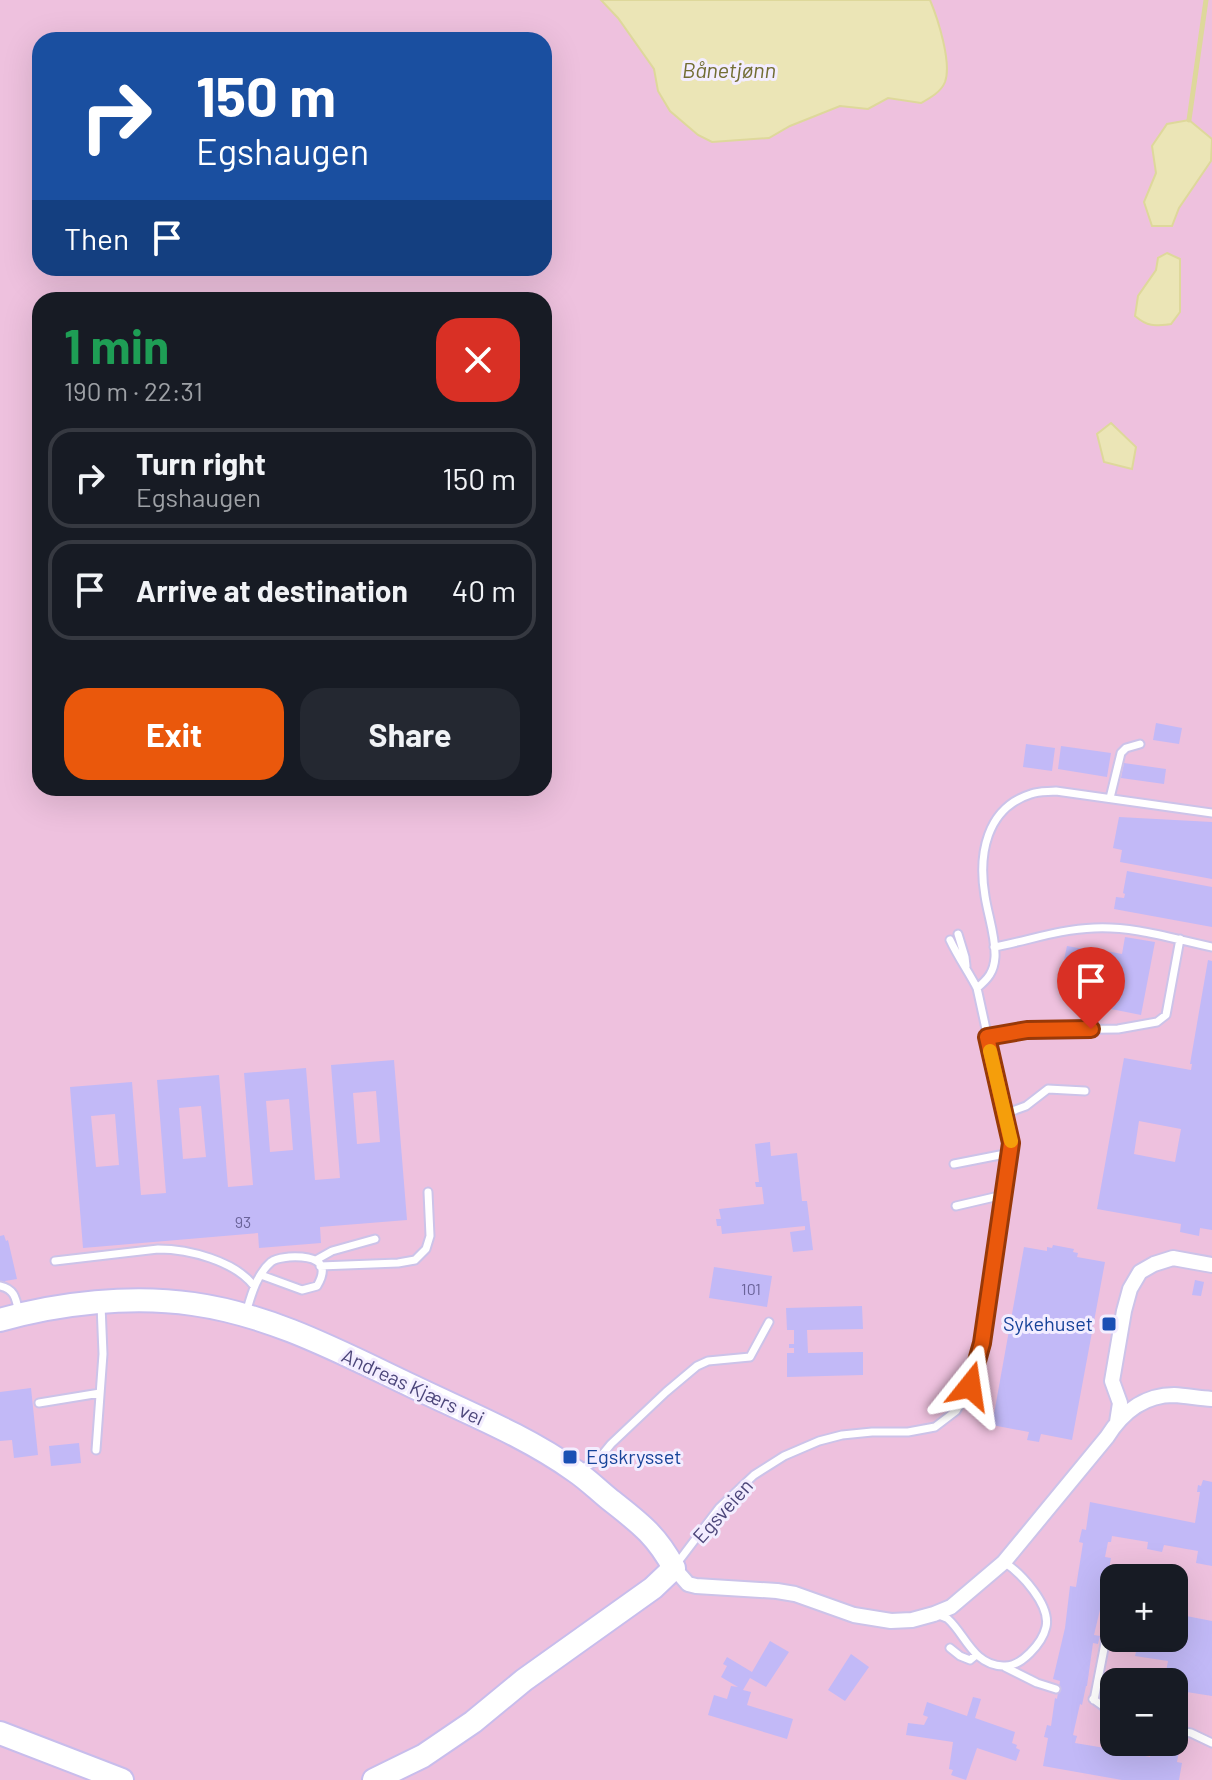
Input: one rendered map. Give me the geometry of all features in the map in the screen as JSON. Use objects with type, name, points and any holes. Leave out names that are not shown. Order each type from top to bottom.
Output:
[{"type":"street","points":[[1117,1422],[1120,1403],[1112,1381],[1124,1311],[1130,1289],[1140,1272],[1173,1258],[1212,1265]]},
{"type":"street","name":"Andreas Kjærs vei","points":[[10,1318],[101,1303],[151,1301],[213,1307],[271,1322],[513,1434],[575,1471],[639,1521],[664,1549],[674,1568]]},
{"type":"street","points":[[674,1568],[688,1584],[795,1594],[870,1618],[912,1620],[934,1614],[951,1607],[1004,1562],[1129,1410],[1150,1399],[1172,1395],[1212,1399]]},
{"type":"street","name":"Egsveien","points":[[374,1780],[423,1756],[473,1722],[524,1680],[647,1592],[674,1568]]},
{"type":"street","points":[[0,1733],[122,1780]]},
{"type":"lane","points":[[1110,798],[1121,753],[1140,744]]},
{"type":"lane","points":[[977,988],[989,978],[995,957],[982,854],[1000,814],[1017,800],[1037,792],[1056,791],[1212,813]]},
{"type":"lane","points":[[994,947],[1069,930],[1098,927],[1142,932],[1212,947]]},
{"type":"lane","points":[[958,934],[966,968]]},
{"type":"lane","points":[[987,1037],[1027,1030],[1118,1029],[1157,1022],[1166,1015],[1180,939]]},
{"type":"lane","points":[[950,940],[966,968]]},
{"type":"lane","name":"Egsveien","points":[[674,1568],[719,1508],[754,1475],[784,1456],[842,1435],[908,1432],[935,1427],[956,1411],[970,1386],[982,1343],[1011,1143],[977,988],[966,968]]},
{"type":"lane","points":[[1004,1114],[1026,1106],[1048,1089],[1085,1091]]},
{"type":"lane","points":[[954,1164],[1010,1153]]},
{"type":"lane","points":[[246,1315],[254,1286],[272,1261],[279,1258],[304,1256],[318,1263],[398,1263],[415,1260],[426,1249],[430,1236],[428,1192]]},
{"type":"lane","points":[[956,1206],[1003,1195]]},
{"type":"lane","points":[[318,1263],[332,1251],[375,1239]]},
{"type":"lane","points":[[55,1261],[175,1249],[232,1268],[244,1274],[254,1286]]},
{"type":"lane","points":[[261,1275],[309,1290],[320,1281],[322,1274],[318,1263]]},
{"type":"lane","points":[[0,1286],[13,1292],[10,1318]]},
{"type":"lane","points":[[96,1450],[103,1354],[101,1303]]},
{"type":"lane","points":[[575,1471],[595,1462],[697,1366],[708,1361],[750,1357],[769,1322]]},
{"type":"lane","points":[[39,1403],[100,1393]]},
{"type":"lane","points":[[1003,1666],[1024,1659],[1034,1649],[1047,1624],[1044,1609],[1034,1592],[1024,1578],[1004,1562]]},
{"type":"lane","points":[[934,1614],[947,1619],[976,1655],[1056,1689]]},
{"type":"lane","points":[[950,1648],[970,1660],[976,1655]]},
{"type":"lane","points":[[1100,1704],[1092,1699],[1102,1652]]},
{"type":"lane","points":[[1188,1733],[1212,1742]]},
{"type":"shaded area","points":[[0,0],[1212,0],[1212,1780],[0,1780]]},
{"type":"water","name":"Bånetjønn","points":[[601,0],[930,0],[940,29],[947,74],[938,92],[921,103],[888,98],[868,109],[840,106],[769,138],[712,142],[698,135],[670,111],[658,91],[654,69],[618,18]]},
{"type":"water","points":[[1189,120],[1212,139],[1211,161],[1179,208],[1172,226],[1152,226],[1144,202],[1156,173],[1152,146],[1167,124]]},
{"type":"water","points":[[1167,253],[1180,259],[1180,312],[1171,324],[1152,325],[1135,316],[1138,296],[1156,270],[1158,258]]},
{"type":"water","points":[[1111,423],[1136,447],[1132,469],[1104,462],[1097,434]]},
{"type":"building","points":[[1156,723],[1182,728],[1179,744],[1153,740]]},
{"type":"building","points":[[1026,744],[1055,748],[1052,771],[1023,767]]},
{"type":"building","points":[[1061,746],[1111,753],[1107,777],[1058,769]]},
{"type":"building","points":[[1124,763],[1166,769],[1164,784],[1121,778]]},
{"type":"building","points":[[1119,817],[1212,822],[1212,879],[1120,862],[1122,850],[1113,848]]},
{"type":"building","points":[[1127,871],[1212,887],[1212,927],[1114,909],[1116,897],[1124,898]]},
{"type":"building","points":[[1125,937],[1155,942],[1141,1015],[1086,1004],[1096,949],[1122,954]]},
{"type":"building","points":[[1067,946],[1090,950],[1087,964],[1064,960]]},
{"type":"building","points":[[1208,960],[1212,961],[1212,1230],[1200,1228],[1199,1236],[1180,1232],[1181,1224],[1097,1209],[1124,1058],[1191,1070]],"holes":[[[1139,1121],[1181,1129],[1175,1162],[1134,1154]]]},
{"type":"building","points":[[394,1060],[407,1220],[320,1227],[321,1243],[259,1248],[258,1233],[83,1248],[70,1087],[132,1082],[141,1195],[166,1193],[157,1080],[219,1075],[228,1187],[253,1185],[244,1073],[306,1068],[315,1180],[340,1178],[331,1065]],"holes":[[[376,1091],[380,1142],[357,1144],[353,1093]],[[289,1099],[293,1150],[270,1152],[266,1101]],[[201,1106],[206,1157],[183,1159],[179,1108]],[[115,1114],[119,1165],[96,1167],[91,1116]]]},
{"type":"building","points":[[770,1142],[771,1156],[797,1153],[802,1201],[807,1201],[813,1250],[793,1252],[790,1232],[805,1230],[805,1226],[722,1234],[721,1226],[717,1226],[716,1219],[721,1219],[719,1209],[764,1204],[762,1187],[756,1187],[755,1182],[759,1182],[755,1144]]},
{"type":"building","points":[[4,1235],[8,1240],[17,1279],[5,1281],[6,1285],[0,1286],[0,1236]]},
{"type":"building","points":[[1053,1245],[1074,1249],[1077,1257],[1105,1262],[1072,1440],[1041,1434],[1039,1442],[1027,1440],[1029,1432],[992,1425],[1024,1247],[1047,1251],[1047,1247],[1052,1248]]},
{"type":"building","points":[[714,1267],[772,1276],[767,1307],[709,1298]]},
{"type":"building","points":[[1195,1280],[1204,1282],[1201,1296],[1192,1295]]},
{"type":"building","points":[[862,1306],[863,1329],[807,1330],[808,1353],[863,1352],[863,1375],[787,1377],[787,1353],[794,1353],[794,1348],[789,1348],[789,1344],[794,1344],[794,1330],[787,1330],[786,1308]]},
{"type":"building","points":[[31,1388],[38,1455],[14,1458],[12,1440],[0,1441],[0,1392]]},
{"type":"building","points":[[79,1443],[81,1463],[51,1466],[49,1446]]},
{"type":"building","points":[[1203,1480],[1212,1482],[1212,1566],[1196,1563],[1198,1551],[1164,1545],[1162,1552],[1147,1549],[1148,1542],[1112,1536],[1111,1542],[1108,1542],[1105,1557],[1111,1558],[1110,1564],[1100,1564],[1100,1610],[1094,1635],[1100,1636],[1098,1644],[1093,1643],[1087,1686],[1073,1735],[1077,1736],[1075,1743],[1100,1747],[1100,1756],[1178,1756],[1177,1762],[1182,1763],[1179,1780],[1122,1780],[1043,1766],[1048,1738],[1044,1737],[1047,1725],[1051,1726],[1060,1681],[1053,1679],[1065,1628],[1070,1586],[1076,1587],[1083,1543],[1079,1542],[1082,1529],[1086,1530],[1090,1502],[1195,1523],[1200,1492],[1197,1492],[1198,1485],[1201,1486]]},
{"type":"building","points":[[1188,1616],[1212,1621],[1212,1696],[1188,1692],[1188,1668],[1167,1668],[1168,1661],[1135,1656],[1136,1652],[1188,1652]]},
{"type":"building","points":[[770,1641],[789,1652],[766,1687],[750,1678],[743,1690],[751,1692],[747,1705],[793,1719],[787,1739],[708,1715],[714,1695],[727,1699],[731,1686],[738,1687],[721,1677],[727,1666],[723,1664],[727,1657],[752,1672]]},
{"type":"building","points":[[851,1654],[869,1667],[845,1701],[828,1690]]},
{"type":"building","points":[[973,1697],[981,1699],[975,1718],[1015,1732],[1012,1743],[1020,1750],[1016,1761],[977,1748],[966,1780],[951,1775],[953,1742],[906,1735],[908,1723],[924,1725],[928,1717],[923,1715],[927,1702],[967,1716]]},
{"type":"waterway","points":[[1189,120],[1206,0]]},
{"type":"slow traffic","points":[[990,1051],[1011,1141]]},
{"type":"place","name":"Sykehuset","points":[[1109,1324]]},
{"type":"place","name":"Egskrysset","points":[[570,1457]]},
{"type":"route","points":[[970,1386],[982,1343],[1011,1143],[987,1037],[1027,1030],[1091,1029]]}]
